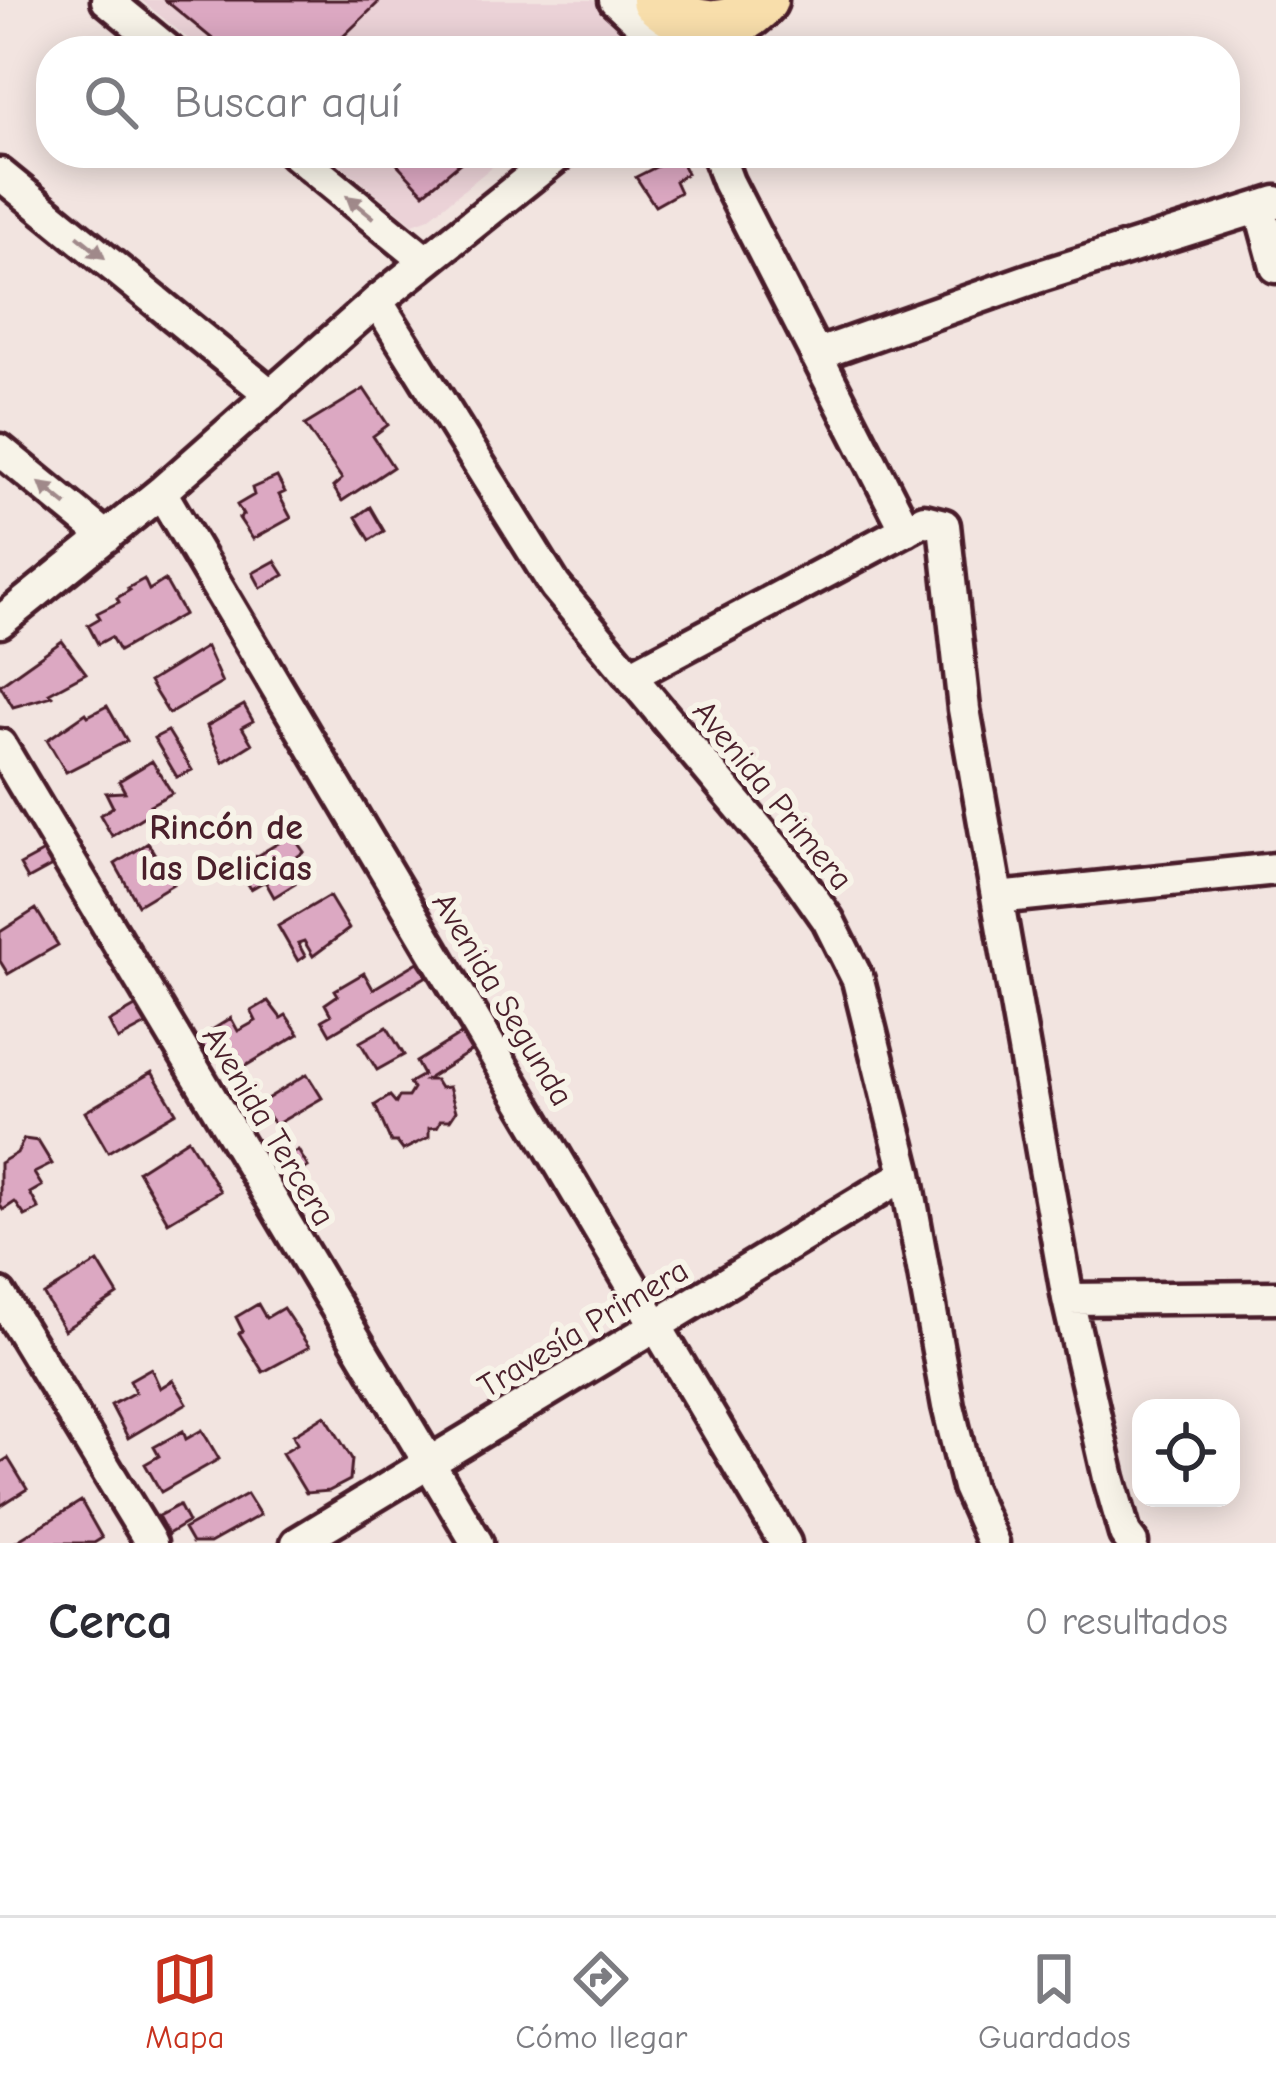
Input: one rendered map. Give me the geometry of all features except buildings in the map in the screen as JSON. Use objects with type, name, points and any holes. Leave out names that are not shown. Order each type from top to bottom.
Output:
[{"type":"main road","points":[[655,23],[740,19]]},
{"type":"street","points":[[106,0],[150,36]]},
{"type":"street","points":[[615,0],[655,23]]},
{"type":"street","points":[[312,168],[426,261]]},
{"type":"street","points":[[0,622],[161,491],[377,301],[542,168]]},
{"type":"street","points":[[724,168],[906,530]]},
{"type":"street","points":[[0,173],[271,395]]},
{"type":"street","points":[[816,355],[1034,278],[1268,205],[1276,267]]},
{"type":"street","name":"Avenida Primera","points":[[377,301],[555,586],[792,869],[828,920],[858,980],[906,1174],[948,1406],[968,1486],[993,1543]]},
{"type":"street","points":[[0,450],[106,537]]},
{"type":"street","name":"Avenida Segunda","points":[[161,491],[785,1543]]},
{"type":"street","points":[[630,676],[924,520],[944,526],[964,709],[1068,1299],[1109,1478],[1132,1543]]},
{"type":"street","name":"Avenida Tercera","points":[[0,745],[477,1543]]},
{"type":"street","points":[[998,898],[1276,869]]},
{"type":"street","name":"Travesía Primera","points":[[297,1543],[906,1174]]},
{"type":"street","points":[[0,1295],[151,1543]]},
{"type":"street","points":[[1068,1299],[1276,1297]]},
{"type":"shaded area","points":[[141,0],[593,0],[630,36],[185,36]]},
{"type":"shaded area","points":[[344,168],[491,168],[429,218],[413,224]]},
{"type":"district","name":"Rincón de las Delicias","points":[[226,848]]}]
